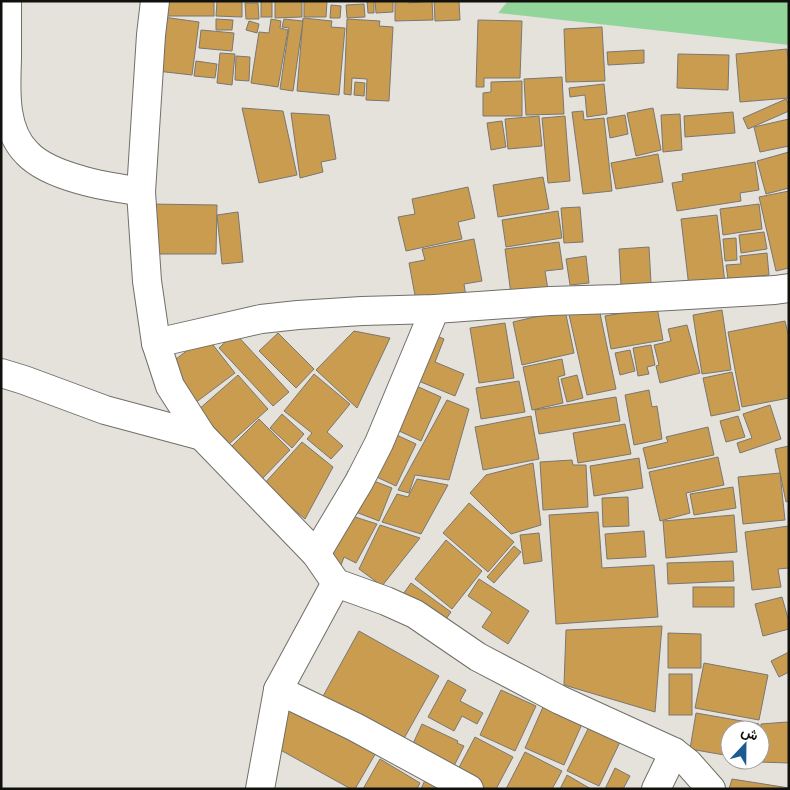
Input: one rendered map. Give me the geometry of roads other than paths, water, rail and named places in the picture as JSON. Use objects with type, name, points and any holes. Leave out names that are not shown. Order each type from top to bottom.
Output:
[{"type":"street","points":[[7,1],[6,92],[8,111],[18,143],[27,154],[39,163],[59,172],[83,181],[141,192]]},
{"type":"street","points":[[155,1],[141,192],[147,281],[156,343],[170,386],[202,436],[316,554],[336,583],[386,601],[415,614],[478,658],[560,700],[674,752],[688,763],[711,789]]},
{"type":"street","points":[[156,343],[261,319],[362,310],[617,299],[789,288]]},
{"type":"street","points":[[316,554],[359,482],[379,443],[435,308]]},
{"type":"street","points":[[1,373],[105,410],[202,436]]},
{"type":"street","points":[[260,789],[278,690],[336,583]]},
{"type":"street","points":[[278,690],[355,727],[469,789]]},
{"type":"street","points":[[656,789],[674,752]]}]
